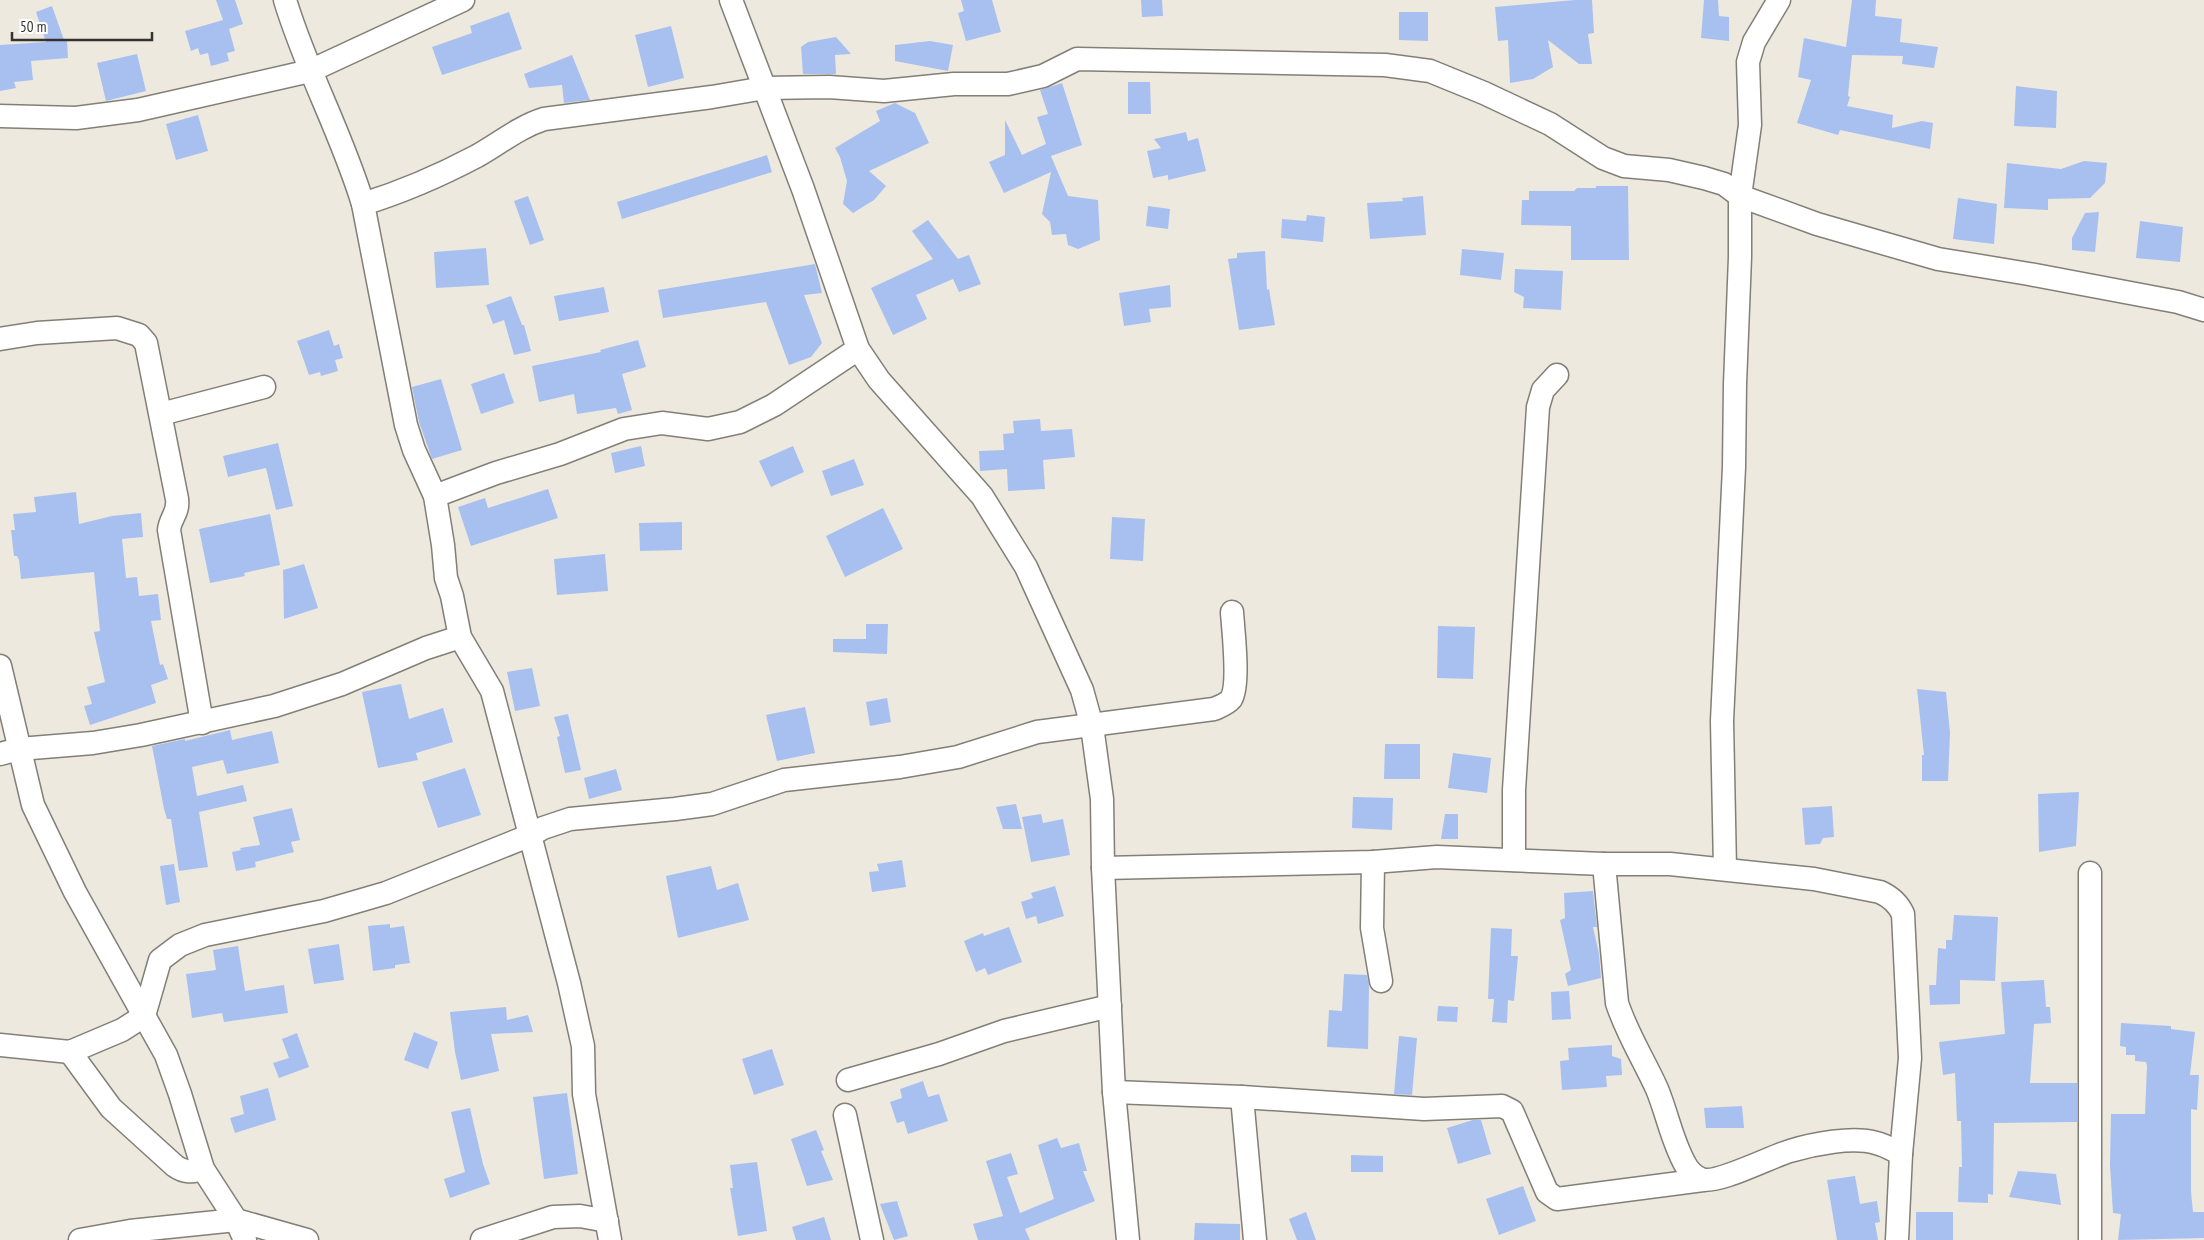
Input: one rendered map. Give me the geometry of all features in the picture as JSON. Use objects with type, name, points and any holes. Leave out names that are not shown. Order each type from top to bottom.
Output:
[{"type":"street","points":[[285,0],[310,71],[354,174],[363,204],[406,425],[414,450],[435,496],[444,545],[446,578],[452,596],[460,637],[492,691],[531,835],[583,1046],[584,1094],[608,1231]]},
{"type":"street","points":[[0,116],[76,118],[138,110],[310,71],[463,0]]},
{"type":"street","points":[[731,0],[803,189],[858,349],[879,380],[982,496],[1021,559],[1079,681],[1092,726],[1102,799],[1103,868],[1114,1092],[1128,1240]]},
{"type":"street","points":[[1725,869],[1722,721],[1734,467],[1740,196],[1750,125],[1748,62],[1754,42],[1779,0]]},
{"type":"street","points":[[363,204],[420,182],[477,156],[527,125],[544,119],[712,98],[764,88],[829,87],[884,90],[954,84],[1008,84],[1042,76],[1077,59],[1385,66],[1430,71],[1484,93],[1550,124],[1603,158],[1624,166],[1669,170],[1724,184],[1740,196],[1816,224],[1938,260],[2029,274],[2116,292],[2178,302],[2204,310]]},
{"type":"street","points":[[0,339],[37,333],[118,328],[139,335],[146,343],[178,507],[168,530],[202,723]]},
{"type":"street","points":[[435,496],[496,473],[560,454],[624,429],[662,423],[708,429],[740,422],[774,405],[858,349]]},
{"type":"street","points":[[1514,860],[1514,790],[1538,407],[1543,390],[1557,375]]},
{"type":"street","points":[[161,414],[264,387]]},
{"type":"street","points":[[0,1045],[70,1052],[122,1030],[144,1016],[160,960],[180,945],[205,935],[324,911],[386,893],[531,835],[543,828],[570,819],[712,804],[784,780],[900,768],[958,757],[1037,732],[1214,709],[1224,705],[1234,693],[1235,651],[1232,612]]},
{"type":"street","points":[[9,751],[93,743],[202,723],[274,706],[342,684],[426,648],[460,637]]},
{"type":"street","points":[[0,666],[9,751],[75,892],[166,1055],[203,1168],[240,1230]]},
{"type":"street","points":[[1103,868],[1373,862],[1437,857],[1604,864],[1670,864],[1814,879],[1880,892],[1892,898],[1900,908],[1904,921],[1910,1058],[1901,1154],[1897,1240]]},
{"type":"street","points":[[1373,862],[1372,928],[1381,981]]},
{"type":"street","points":[[1604,864],[1617,1003],[1624,1025],[1665,1109],[1685,1164],[1693,1175],[1703,1180]]},
{"type":"street","points":[[2090,873],[2090,1240]]},
{"type":"street","points":[[848,1080],[939,1054],[1004,1031],[1110,1006]]},
{"type":"street","points":[[70,1052],[111,1108],[175,1166],[182,1171],[191,1172],[203,1168]]},
{"type":"street","points":[[1114,1092],[1242,1097],[1424,1108],[1492,1106],[1508,1108],[1519,1124],[1547,1192],[1557,1199],[1718,1178],[1790,1151],[1825,1143],[1876,1142],[1901,1154]]},
{"type":"street","points":[[1242,1097],[1256,1240]]},
{"type":"street","points":[[845,1115],[872,1240]]},
{"type":"street","points":[[482,1240],[553,1218],[580,1216],[608,1231]]},
{"type":"street","points":[[80,1240],[130,1231],[240,1230],[307,1240]]},
{"type":"building","points":[[216,0],[235,0],[243,24],[229,29],[235,51],[227,53],[229,61],[211,66],[208,53],[200,55],[198,48],[191,51],[185,31],[223,20]]},
{"type":"building","points":[[961,0],[992,0],[1001,32],[966,41],[958,13],[964,11]]},
{"type":"building","points":[[1141,0],[1162,0],[1163,16],[1142,17]]},
{"type":"building","points":[[1592,0],[1594,33],[1588,34],[1592,64],[1579,64],[1548,40],[1553,67],[1533,79],[1510,83],[1508,40],[1498,41],[1495,7]]},
{"type":"building","points":[[1704,0],[1718,0],[1719,16],[1729,17],[1729,41],[1701,38]]},
{"type":"building","points":[[1852,0],[1876,0],[1875,16],[1902,19],[1900,42],[1938,47],[1934,68],[1902,64],[1903,56],[1852,55],[1848,96],[1850,97],[1847,106],[1893,115],[1892,128],[1922,121],[1933,123],[1930,149],[1840,130],[1838,135],[1797,123],[1811,80],[1798,77],[1804,38],[1846,47]]},
{"type":"building","points":[[52,6],[64,40],[67,40],[68,58],[31,61],[33,80],[14,82],[16,88],[0,91],[0,45],[46,42],[36,12]]},
{"type":"building","points":[[509,12],[522,49],[442,75],[432,47],[472,33],[470,26]]},
{"type":"building","points":[[1399,12],[1428,12],[1428,41],[1399,40]]},
{"type":"building","points":[[671,26],[684,78],[648,87],[635,35]]},
{"type":"building","points":[[836,37],[851,54],[835,55],[836,74],[803,74],[801,47],[808,42]]},
{"type":"building","points":[[930,41],[953,45],[948,71],[895,61],[895,45]]},
{"type":"building","points":[[137,54],[146,91],[106,101],[97,63]]},
{"type":"building","points":[[572,55],[590,100],[564,103],[562,85],[529,88],[524,74]]},
{"type":"building","points":[[1128,82],[1150,82],[1151,114],[1128,114]]},
{"type":"building","points":[[1062,83],[1082,145],[1051,156],[1068,196],[1098,200],[1100,240],[1078,249],[1068,245],[1066,234],[1052,235],[1050,222],[1042,214],[1051,172],[1004,193],[989,162],[1005,155],[1005,120],[1022,155],[1046,144],[1037,117],[1048,114],[1040,90]]},
{"type":"building","points":[[2016,86],[2057,91],[2056,128],[2014,126]]},
{"type":"building","points":[[895,103],[915,113],[929,143],[869,171],[886,186],[874,200],[853,213],[843,204],[847,181],[840,157],[835,148],[880,121],[876,111]]},
{"type":"building","points":[[198,115],[208,151],[176,160],[166,124]]},
{"type":"building","points":[[1186,132],[1188,141],[1198,138],[1206,171],[1168,180],[1168,175],[1153,178],[1147,151],[1161,148],[1154,139]]},
{"type":"building","points":[[767,155],[772,172],[622,219],[617,202]]},
{"type":"building","points":[[2084,161],[2107,163],[2105,183],[2090,198],[2048,199],[2048,210],[2004,208],[2007,163],[2061,169]]},
{"type":"building","points":[[1596,186],[1628,186],[1629,260],[1571,260],[1571,226],[1521,225],[1522,200],[1529,200],[1529,191],[1574,191],[1577,188],[1596,188]]},
{"type":"building","points":[[528,196],[544,240],[530,245],[514,201]]},
{"type":"building","points":[[1423,196],[1426,235],[1370,239],[1367,203],[1403,201],[1402,198]]},
{"type":"building","points":[[1958,198],[1997,204],[1994,244],[1953,239]]},
{"type":"building","points":[[1148,206],[1170,209],[1168,229],[1146,226]]},
{"type":"building","points":[[2099,212],[2095,252],[2072,250],[2072,238],[2085,213]]},
{"type":"building","points":[[1307,215],[1325,217],[1323,242],[1281,238],[1282,219],[1306,221]]},
{"type":"building","points":[[928,220],[958,259],[969,255],[981,284],[959,292],[953,279],[916,295],[927,319],[893,335],[871,288],[933,259],[912,231]]},
{"type":"building","points":[[2140,221],[2183,227],[2180,262],[2136,258]]},
{"type":"building","points":[[486,248],[489,285],[436,288],[434,252]]},
{"type":"building","points":[[1462,249],[1504,253],[1501,280],[1460,275]]},
{"type":"building","points":[[1265,251],[1267,290],[1269,289],[1275,325],[1239,330],[1228,259],[1237,258],[1237,253]]},
{"type":"building","points":[[815,264],[822,293],[804,295],[822,343],[811,357],[789,365],[766,302],[663,318],[658,290]]},
{"type":"building","points":[[1515,269],[1563,271],[1561,310],[1523,308],[1524,297],[1514,292]]},
{"type":"building","points":[[1170,285],[1171,307],[1149,309],[1151,322],[1124,326],[1119,293]]},
{"type":"building","points":[[604,287],[609,312],[559,321],[554,296]]},
{"type":"building","points":[[511,296],[522,325],[524,325],[531,351],[514,355],[504,320],[493,324],[486,305]]},
{"type":"building","points":[[329,330],[334,346],[339,344],[343,358],[335,360],[338,371],[321,376],[320,372],[309,375],[297,341]]},
{"type":"building","points":[[638,340],[646,367],[622,374],[632,410],[618,414],[616,408],[577,414],[574,394],[539,402],[532,366],[601,352],[600,350]]},
{"type":"building","points":[[504,373],[514,403],[481,414],[471,384]]},
{"type":"building","points":[[441,379],[462,450],[432,459],[419,422],[412,387]]},
{"type":"building","points":[[1040,419],[1041,431],[1072,429],[1075,457],[1043,460],[1045,489],[1008,491],[1007,469],[980,471],[979,451],[1004,450],[1003,434],[1014,433],[1013,421]]},
{"type":"building","points":[[278,443],[293,506],[276,510],[266,468],[228,477],[223,456]]},
{"type":"building","points":[[641,446],[645,466],[615,473],[611,453]]},
{"type":"building","points":[[793,446],[804,472],[771,487],[759,461]]},
{"type":"building","points":[[854,459],[864,485],[831,496],[822,471]]},
{"type":"building","points":[[548,489],[558,518],[471,546],[458,507],[485,498],[488,508]]},
{"type":"building","points":[[76,492],[79,524],[112,516],[141,513],[143,537],[122,539],[126,578],[137,577],[139,596],[158,594],[161,620],[151,621],[160,665],[163,664],[168,679],[151,685],[156,703],[90,725],[84,706],[92,704],[87,687],[105,682],[94,632],[100,631],[94,572],[21,579],[19,560],[17,556],[14,556],[11,530],[15,530],[13,514],[36,512],[34,497]]},
{"type":"building","points":[[883,508],[903,549],[845,577],[826,536]]},
{"type":"building","points":[[270,514],[280,565],[244,573],[245,576],[210,583],[199,529]]},
{"type":"building","points":[[1112,517],[1145,519],[1143,561],[1110,559]]},
{"type":"building","points":[[682,522],[682,550],[640,551],[639,523]]},
{"type":"building","points":[[605,554],[608,591],[557,595],[554,559]]},
{"type":"building","points":[[304,564],[318,608],[284,619],[283,570]]},
{"type":"building","points":[[866,624],[888,624],[887,654],[833,652],[833,639],[866,639]]},
{"type":"building","points":[[1438,626],[1475,627],[1473,679],[1437,678]]},
{"type":"building","points":[[532,668],[540,706],[515,711],[507,672]]},
{"type":"building","points":[[401,684],[409,719],[443,708],[453,742],[416,753],[418,760],[378,768],[362,692]]},
{"type":"building","points":[[1917,689],[1946,692],[1950,733],[1948,781],[1922,781],[1922,755],[1924,755]]},
{"type":"building","points":[[887,698],[891,722],[870,726],[866,702]]},
{"type":"building","points":[[805,707],[815,753],[777,761],[766,715]]},
{"type":"building","points":[[568,714],[581,770],[565,773],[557,737],[560,736],[554,717]]},
{"type":"building","points":[[230,730],[232,740],[272,731],[279,763],[227,774],[223,760],[192,767],[197,796],[243,785],[247,801],[199,812],[208,867],[179,871],[171,819],[167,819],[164,809],[152,746],[185,739],[185,741]]},
{"type":"building","points":[[1385,744],[1420,744],[1420,779],[1384,779]]},
{"type":"building","points":[[1453,753],[1491,758],[1487,793],[1448,788]]},
{"type":"building","points":[[465,768],[481,815],[438,828],[422,782]]},
{"type":"building","points":[[616,769],[622,790],[589,799],[584,778]]},
{"type":"building","points":[[2079,792],[2076,846],[2039,852],[2038,794]]},
{"type":"building","points":[[1353,797],[1393,798],[1392,830],[1352,828]]},
{"type":"building","points":[[1016,804],[1022,829],[1003,829],[996,807]]},
{"type":"building","points":[[1832,806],[1834,837],[1823,838],[1820,844],[1805,845],[1802,808]]},
{"type":"building","points":[[292,808],[300,840],[291,842],[294,852],[255,862],[256,867],[236,871],[232,852],[241,850],[240,848],[260,845],[253,817]]},
{"type":"building","points":[[1041,814],[1043,823],[1063,819],[1070,855],[1031,862],[1022,817]]},
{"type":"building","points":[[1445,814],[1458,814],[1458,839],[1441,839]]},
{"type":"building","points":[[902,860],[906,887],[872,892],[869,872],[879,871],[877,864]]},
{"type":"building","points":[[174,864],[180,902],[166,905],[160,866]]},
{"type":"building","points":[[711,866],[717,890],[738,883],[749,920],[678,938],[666,876]]},
{"type":"building","points":[[1055,886],[1064,916],[1038,924],[1036,916],[1026,919],[1021,902],[1033,898],[1031,893]]},
{"type":"building","points":[[1593,891],[1597,927],[1593,927],[1599,954],[1601,978],[1568,986],[1565,974],[1571,970],[1560,920],[1565,918],[1564,893]]},
{"type":"building","points":[[1954,915],[1998,917],[1995,981],[1960,980],[1960,1004],[1930,1005],[1929,985],[1936,985],[1938,948],[1946,949],[1946,940],[1952,940]]},
{"type":"building","points":[[390,924],[390,928],[404,926],[410,963],[395,965],[395,968],[373,971],[368,926]]},
{"type":"building","points":[[1009,927],[1022,962],[988,975],[985,968],[976,972],[964,941],[983,933],[984,936]]},
{"type":"building","points":[[1491,928],[1512,929],[1511,956],[1518,956],[1514,1001],[1508,1000],[1507,1023],[1492,1022],[1494,999],[1488,999]]},
{"type":"building","points":[[339,944],[344,980],[314,984],[308,949]]},
{"type":"building","points":[[238,946],[245,991],[284,985],[288,1013],[224,1022],[222,1013],[192,1018],[186,974],[216,970],[213,950]]},
{"type":"building","points":[[1344,974],[1367,975],[1369,985],[1368,1049],[1327,1047],[1329,1010],[1342,1011]]},
{"type":"building","points":[[2044,980],[2046,1007],[2050,1007],[2051,1023],[2034,1024],[2030,1083],[2077,1083],[2077,1122],[1994,1123],[1993,1195],[1988,1194],[1988,1203],[1958,1202],[1959,1167],[1962,1167],[1961,1121],[1957,1121],[1955,1073],[1943,1075],[1939,1042],[2005,1034],[2001,982]]},
{"type":"building","points":[[1569,991],[1571,1019],[1552,1020],[1551,992]]},
{"type":"building","points":[[1438,1006],[1458,1007],[1457,1022],[1437,1021]]},
{"type":"building","points":[[506,1007],[507,1020],[528,1015],[533,1032],[491,1034],[499,1071],[461,1080],[450,1012]]},
{"type":"building","points":[[2121,1023],[2171,1026],[2171,1029],[2195,1032],[2190,1075],[2199,1075],[2197,1110],[2191,1109],[2191,1192],[2193,1212],[2204,1212],[2204,1238],[2118,1240],[2121,1214],[2113,1213],[2110,1165],[2111,1114],[2145,1114],[2147,1066],[2146,1062],[2135,1061],[2135,1055],[2126,1055],[2126,1047],[2120,1046]]},
{"type":"building","points":[[414,1032],[438,1042],[428,1069],[404,1060]]},
{"type":"building","points":[[297,1033],[309,1067],[279,1078],[273,1063],[289,1058],[282,1039]]},
{"type":"building","points":[[1399,1036],[1417,1038],[1412,1095],[1394,1094]]},
{"type":"building","points":[[1612,1045],[1612,1056],[1621,1059],[1622,1075],[1606,1076],[1607,1087],[1562,1090],[1560,1061],[1569,1060],[1568,1048]]},
{"type":"building","points":[[772,1049],[784,1085],[754,1095],[742,1059]]},
{"type":"building","points":[[923,1081],[928,1097],[939,1094],[948,1121],[908,1134],[904,1121],[897,1123],[890,1102],[902,1098],[900,1089]]},
{"type":"building","points":[[268,1088],[276,1120],[235,1133],[230,1118],[244,1114],[240,1096]]},
{"type":"building","points":[[567,1093],[578,1174],[544,1179],[533,1097]]},
{"type":"building","points":[[1742,1106],[1744,1128],[1706,1128],[1704,1108]]},
{"type":"building","points":[[470,1108],[483,1164],[490,1184],[450,1198],[444,1179],[465,1172],[451,1112]]},
{"type":"building","points":[[1473,1120],[1481,1120],[1491,1154],[1458,1164],[1447,1128]]},
{"type":"building","points":[[816,1130],[824,1150],[821,1151],[833,1180],[807,1186],[791,1139]]},
{"type":"building","points":[[1057,1138],[1061,1148],[1079,1143],[1087,1171],[1083,1171],[1095,1201],[1025,1229],[1030,1240],[978,1240],[973,1224],[1003,1216],[986,1161],[1011,1153],[1018,1174],[1007,1177],[1020,1213],[1054,1199],[1038,1145]]},
{"type":"building","points":[[1351,1155],[1383,1156],[1383,1172],[1351,1172]]},
{"type":"building","points":[[757,1162],[767,1231],[738,1236],[730,1188],[733,1188],[730,1165]]},
{"type":"building","points":[[2018,1171],[2056,1174],[2061,1205],[2009,1197]]},
{"type":"building","points":[[1855,1176],[1860,1204],[1877,1201],[1880,1222],[1875,1223],[1878,1240],[1837,1240],[1827,1180]]},
{"type":"building","points":[[1523,1186],[1536,1221],[1499,1235],[1486,1199]]},
{"type":"building","points":[[897,1201],[908,1236],[894,1240],[880,1204]]},
{"type":"building","points":[[1306,1212],[1316,1240],[1297,1240],[1289,1219]]},
{"type":"building","points":[[1916,1212],[1953,1212],[1953,1240],[1916,1240]]},
{"type":"building","points":[[824,1217],[831,1240],[796,1240],[792,1227]]},
{"type":"building","points":[[1195,1223],[1240,1224],[1240,1240],[1194,1240]]}]
